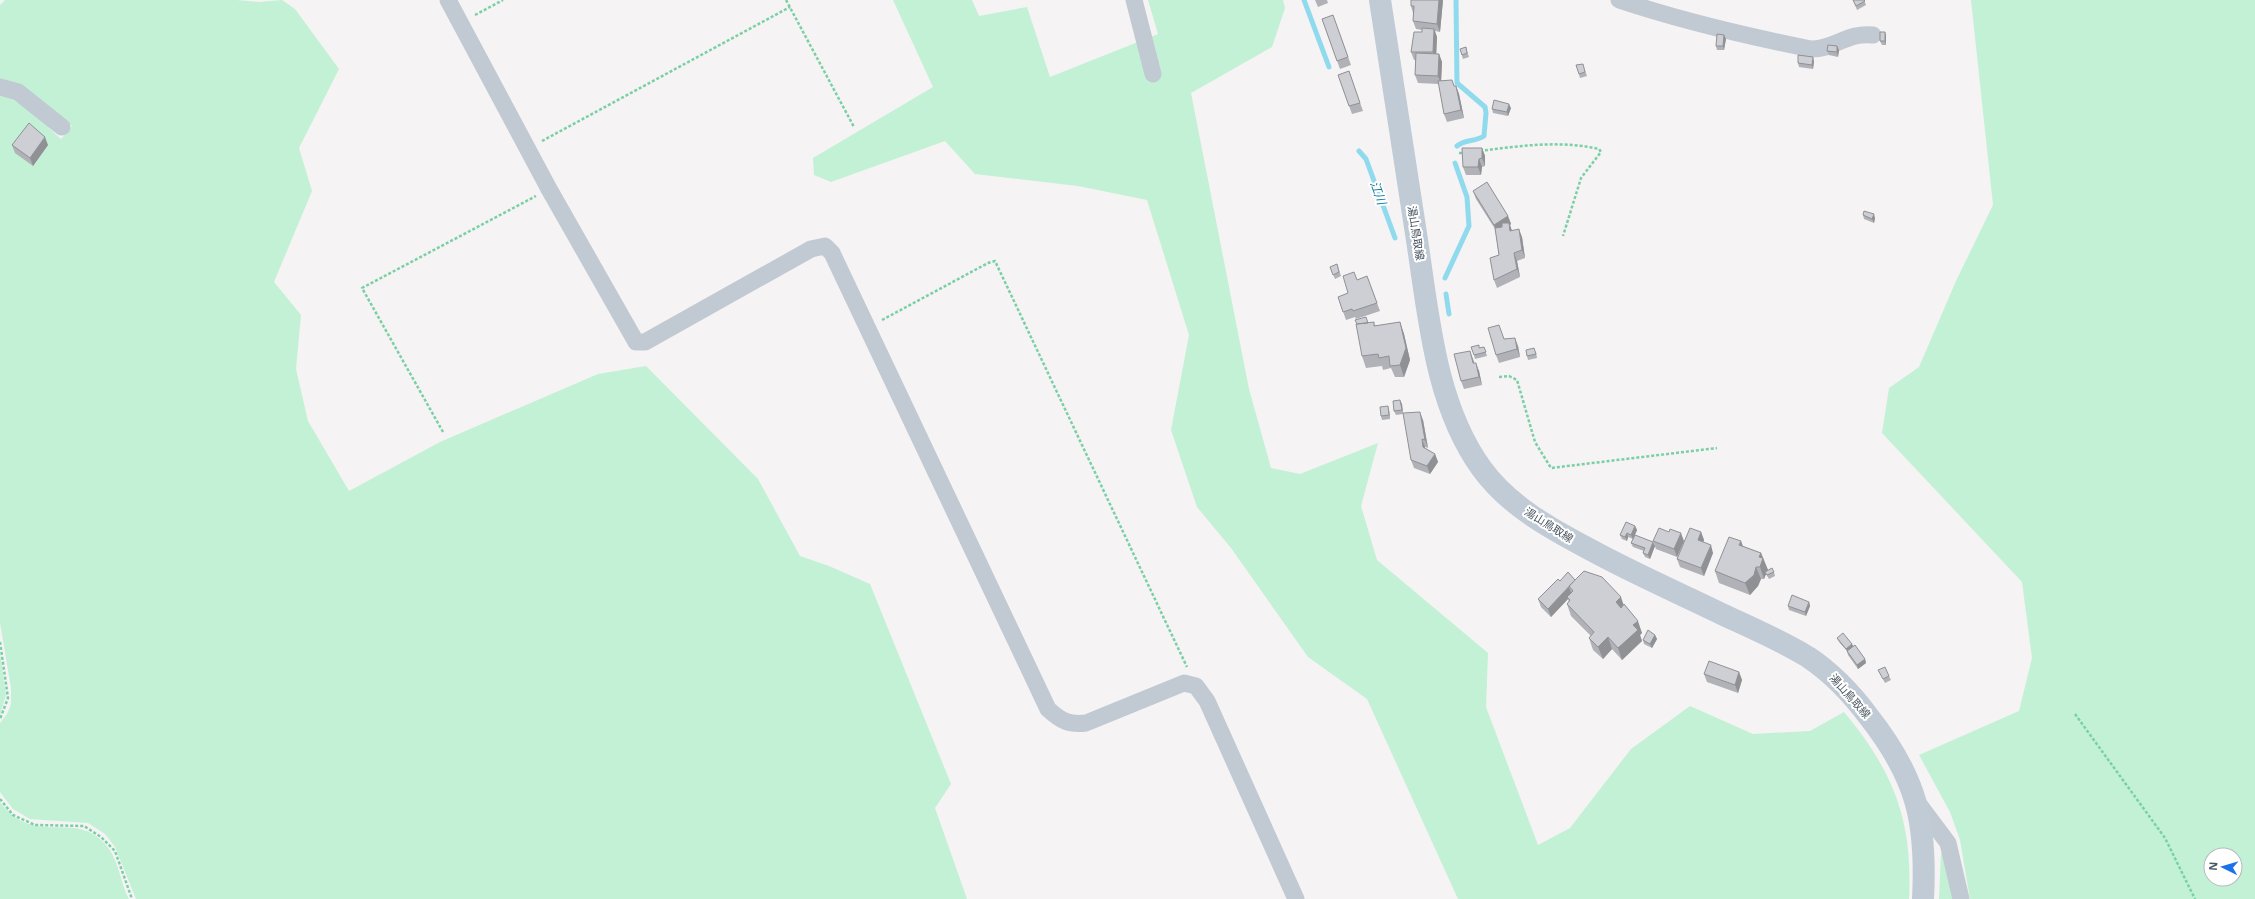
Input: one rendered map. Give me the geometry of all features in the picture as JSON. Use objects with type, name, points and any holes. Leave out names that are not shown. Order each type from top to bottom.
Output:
[{"type":"main road","name":"湯山鳥取線","points":[[1380,0],[1426,295],[1440,371],[1453,419],[1473,456],[1484,472],[1506,495],[1548,526],[1623,567],[1787,644],[1828,672],[1860,705],[1892,747],[1910,782],[1916,800],[1923,843],[1923,899]]},
{"type":"street","points":[[448,0],[529,148],[549,189],[636,342],[645,342],[810,249],[825,246],[832,253],[869,327],[1048,709],[1060,720],[1074,725],[1086,723],[1184,683],[1196,686],[1207,701],[1296,899]]},
{"type":"street","points":[[1134,0],[1153,74]]},
{"type":"street","points":[[1619,0],[1658,13],[1736,34],[1811,49],[1823,49],[1852,35],[1873,35]]},
{"type":"street","points":[[0,87],[18,92],[62,127]]},
{"type":"street","points":[[1916,800],[1948,843],[1961,899]]},
{"type":"path","points":[[460,22],[503,0]]},
{"type":"path","points":[[786,0],[854,127]]},
{"type":"path","points":[[529,148],[790,7]]},
{"type":"path","points":[[1473,152],[1529,145],[1578,145],[1599,148],[1601,152],[1599,157],[1581,178],[1564,236]]},
{"type":"path","points":[[1459,153],[1466,152]]},
{"type":"path","points":[[443,432],[362,288],[549,189]]},
{"type":"path","points":[[869,327],[988,263],[995,261],[1196,686]]},
{"type":"path","points":[[1499,377],[1509,376],[1517,380],[1535,442],[1551,468],[1717,448]]},
{"type":"path","points":[[0,642],[8,698],[0,719]]},
{"type":"path","points":[[2075,714],[2165,838],[2195,899]]},
{"type":"path","points":[[0,799],[13,815],[35,825],[84,826],[101,836],[115,851],[132,899]]},
{"type":"green space","points":[[5,0],[237,0],[259,2],[282,0],[295,9],[339,69],[299,148],[312,191],[274,282],[301,315],[296,369],[308,421],[349,491],[440,442],[598,374],[646,366],[758,479],[800,556],[829,566],[870,584],[951,784],[935,808],[967,899],[136,899],[115,847],[105,834],[88,823],[30,819],[13,809],[0,792],[0,723],[7,714],[11,704],[11,688],[0,623],[0,92],[46,119],[49,128],[61,139],[72,126],[18,86],[0,81],[0,5]]},
{"type":"green space","points":[[893,0],[972,0],[979,16],[1027,7],[1050,77],[1158,34],[1148,0],[1283,0],[1285,8],[1272,47],[1191,93],[1249,389],[1271,468],[1300,474],[1378,443],[1361,506],[1377,560],[1488,653],[1486,707],[1538,845],[1570,828],[1631,749],[1690,706],[1753,734],[1810,731],[1844,712],[1876,756],[1888,777],[1897,799],[1908,845],[1909,899],[1458,899],[1367,699],[1308,657],[1231,548],[1197,507],[1171,430],[1189,335],[1147,200],[1078,186],[975,174],[945,141],[831,182],[814,175],[813,158],[933,87]]},
{"type":"green space","points":[[1971,0],[2255,0],[2255,899],[1970,899],[1960,840],[1950,812],[1919,755],[2019,711],[2032,658],[2022,582],[1882,433],[1889,388],[1919,367],[1956,281],[1993,205]]},
{"type":"green space","points":[[0,653],[6,695],[0,715]]},
{"type":"green space","points":[[0,802],[13,816],[27,823],[40,827],[81,829],[94,834],[106,845],[114,857],[123,886],[129,899],[0,899]]},
{"type":"green space","points":[[1945,852],[1955,899],[1939,899],[1941,853]]},
{"type":"building","points":[[1411,0],[1439,0],[1437,24],[1413,21],[1414,6],[1411,6]]},
{"type":"building","points":[[1853,0],[1864,0],[1865,1],[1856,6]]},
{"type":"building","points":[[1333,15],[1348,57],[1337,61],[1322,19]]},
{"type":"building","points":[[1422,28],[1434,29],[1433,52],[1411,52],[1414,32],[1422,32]]},
{"type":"building","points":[[1880,32],[1885,32],[1885,41],[1880,41]]},
{"type":"building","points":[[1717,34],[1724,35],[1723,46],[1716,46]]},
{"type":"building","points":[[1828,45],[1837,46],[1837,52],[1827,51]]},
{"type":"building","points":[[1466,47],[1467,53],[1462,55],[1460,49]]},
{"type":"building","points":[[1416,53],[1439,54],[1438,76],[1415,75]]},
{"type":"building","points":[[1798,55],[1813,57],[1812,65],[1798,63]]},
{"type":"building","points":[[1583,64],[1585,72],[1579,74],[1576,65]]},
{"type":"building","points":[[1349,71],[1360,103],[1349,106],[1338,75]]},
{"type":"building","points":[[1452,80],[1454,86],[1456,86],[1461,110],[1444,114],[1438,81]]},
{"type":"building","points":[[1494,100],[1509,104],[1507,112],[1492,109]]},
{"type":"building","points":[[29,123],[45,137],[30,158],[12,145]]},
{"type":"building","points":[[1462,148],[1482,148],[1482,158],[1479,159],[1478,167],[1463,167]]},
{"type":"building","points":[[1487,182],[1508,216],[1494,225],[1473,191]]},
{"type":"building","points":[[1864,211],[1874,214],[1872,219],[1863,215]]},
{"type":"building","points":[[1502,223],[1509,223],[1510,231],[1519,229],[1522,250],[1514,253],[1517,269],[1494,280],[1490,258],[1499,255],[1495,228],[1502,227]]},
{"type":"building","points":[[1337,264],[1339,272],[1333,275],[1330,267]]},
{"type":"building","points":[[1354,272],[1357,280],[1367,276],[1377,303],[1353,311],[1352,309],[1343,312],[1338,297],[1348,293],[1343,276]]},
{"type":"building","points":[[1366,317],[1368,323],[1357,324],[1355,320]]},
{"type":"building","points":[[1374,322],[1374,326],[1400,322],[1406,348],[1400,365],[1390,366],[1389,356],[1379,358],[1378,354],[1362,356],[1356,324]]},
{"type":"building","points":[[1499,325],[1504,339],[1515,338],[1517,349],[1496,355],[1488,328]]},
{"type":"building","points":[[1479,345],[1479,348],[1484,347],[1486,352],[1474,355],[1471,347]]},
{"type":"building","points":[[1534,348],[1536,354],[1527,356],[1526,350]]},
{"type":"building","points":[[1470,351],[1473,363],[1476,363],[1479,377],[1461,381],[1454,354]]},
{"type":"building","points":[[1400,400],[1402,410],[1394,411],[1393,401]]},
{"type":"building","points":[[1388,406],[1389,415],[1381,416],[1380,407]]},
{"type":"building","points":[[1420,412],[1425,440],[1422,439],[1423,447],[1435,454],[1427,466],[1411,460],[1403,413]]},
{"type":"building","points":[[1626,522],[1635,526],[1631,535],[1627,533],[1625,537],[1620,535]]},
{"type":"building","points":[[1659,528],[1669,532],[1670,529],[1681,533],[1674,549],[1653,541]]},
{"type":"building","points":[[1690,528],[1701,532],[1698,540],[1711,545],[1701,568],[1677,559]]},
{"type":"building","points":[[1635,535],[1653,542],[1648,555],[1643,553],[1645,548],[1631,543]]},
{"type":"building","points":[[1729,537],[1741,541],[1739,545],[1761,553],[1759,557],[1763,558],[1760,567],[1756,567],[1754,575],[1745,583],[1715,571]]},
{"type":"building","points":[[1772,568],[1774,572],[1767,575],[1765,572]]},
{"type":"building","points":[[1584,571],[1602,577],[1621,597],[1616,602],[1621,608],[1624,604],[1638,621],[1633,625],[1638,630],[1618,648],[1608,637],[1598,647],[1589,638],[1594,632],[1567,604],[1570,600],[1567,597],[1573,591],[1569,586]]},
{"type":"building","points":[[1568,572],[1575,580],[1548,609],[1538,599],[1558,579],[1560,581]]},
{"type":"building","points":[[1792,595],[1809,602],[1805,612],[1788,606]]},
{"type":"building","points":[[1648,630],[1655,635],[1650,644],[1643,640]]},
{"type":"building","points":[[1843,633],[1852,644],[1846,649],[1837,638]]},
{"type":"building","points":[[1855,645],[1865,659],[1857,665],[1847,651]]},
{"type":"building","points":[[1709,661],[1739,672],[1735,685],[1704,674]]},
{"type":"building","points":[[1885,667],[1889,676],[1883,679],[1878,670]]},
{"type":"waterway","name":"江川","points":[[1304,0],[1329,67]]},
{"type":"waterway","points":[[1456,0],[1457,83],[1485,107],[1486,113],[1484,136],[1463,142],[1457,146]]},
{"type":"waterway","name":"江川","points":[[1359,151],[1366,159],[1395,238]]},
{"type":"waterway","points":[[1445,278],[1469,226],[1467,197],[1455,163]]},
{"type":"waterway","points":[[1446,294],[1449,314]]}]
